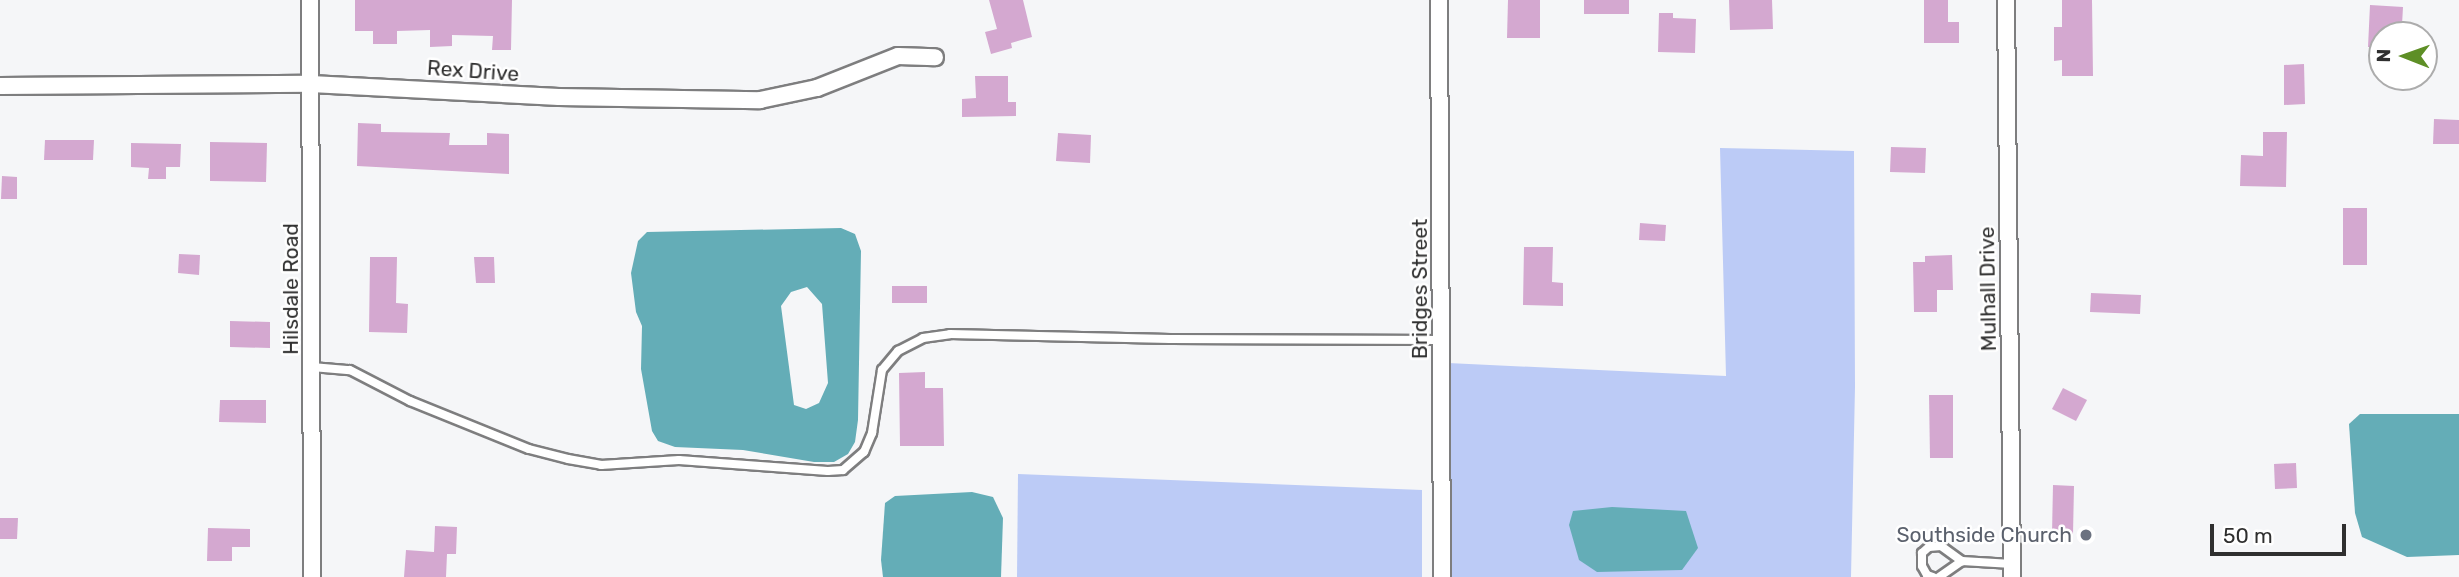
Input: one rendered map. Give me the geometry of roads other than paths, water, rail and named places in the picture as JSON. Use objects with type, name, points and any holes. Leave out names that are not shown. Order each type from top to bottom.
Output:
[{"type":"street","name":"Hilsdale Road","points":[[310,0],[312,577]]},
{"type":"street","name":"Bridges Street","points":[[1439,0],[1442,577]]},
{"type":"street","name":"Mulhall Drive","points":[[2006,0],[2012,570]]},
{"type":"street","name":"Rex Drive","points":[[0,86],[311,84],[532,96],[760,100],[817,88],[898,56],[935,57]]},
{"type":"lane","points":[[312,367],[350,370],[410,401],[529,449],[568,459],[601,465],[679,460],[828,471],[843,470],[864,452],[872,433],[882,370],[898,351],[923,338],[950,334],[1392,342],[1441,340]]},
{"type":"lane","points":[[1933,577],[1927,575],[1922,566],[1922,553],[1929,547],[1941,545],[1962,561],[2012,570]]},
{"type":"lane","points":[[1939,577],[1962,561]]},
{"type":"place","name":"Southside Church","points":[[2086,535]]}]
